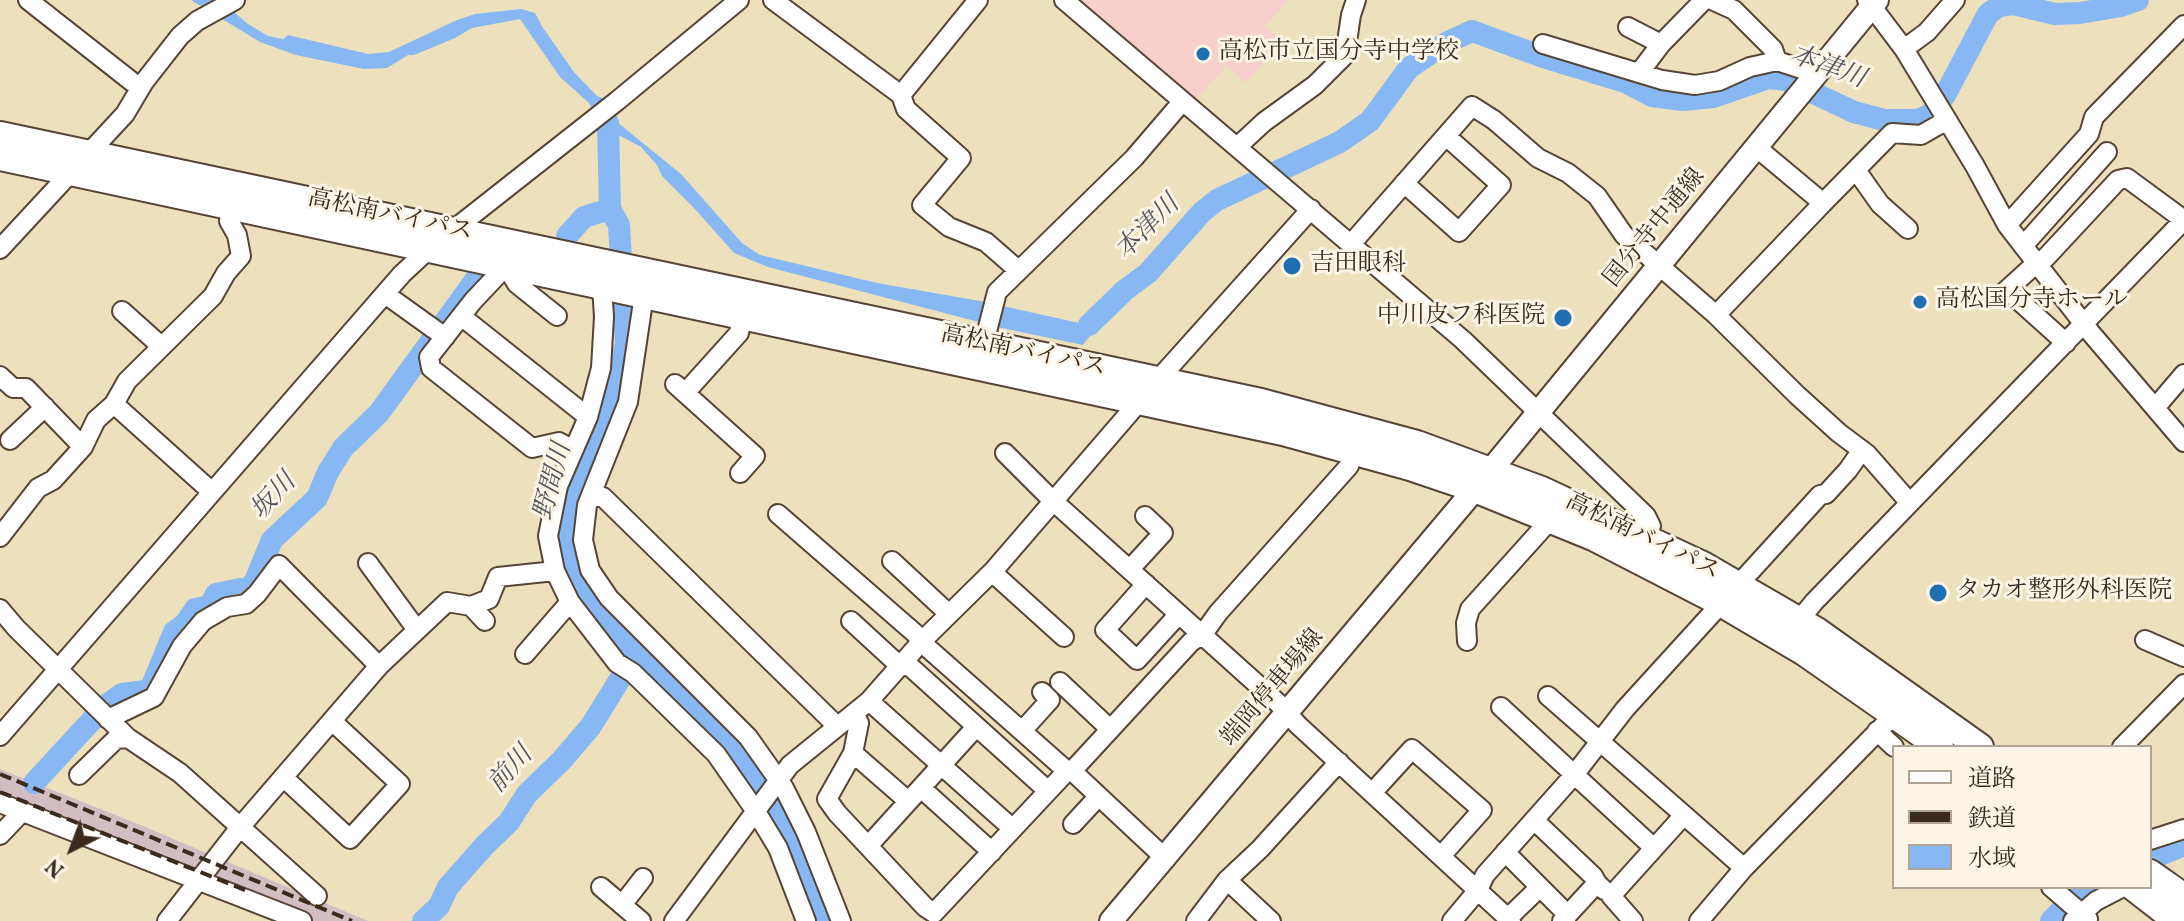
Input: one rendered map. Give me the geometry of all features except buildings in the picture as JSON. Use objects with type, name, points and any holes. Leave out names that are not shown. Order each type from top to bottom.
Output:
[{"type":"highway","name":"高松南バイパス","points":[[0,135],[80,163],[231,207],[506,266],[600,274]]},
{"type":"highway","name":"高松南バイパス","points":[[0,157],[80,163],[454,230],[742,316],[1283,432],[1483,480],[1599,515],[1703,565],[1729,594]]},
{"type":"highway","name":"高松南バイパス","points":[[639,287],[986,334],[1157,381],[1385,429],[1551,519],[1729,594],[1885,678],[1977,745]]},
{"type":"highway","name":"高松南バイパス","points":[[1792,630],[1937,745]]},
{"type":"highway","points":[[2152,882],[2184,897]]},
{"type":"highway","points":[[2152,887],[2177,921]]},
{"type":"main road","name":"国分寺中通線","points":[[1483,480],[1816,76],[1872,2]]},
{"type":"main road","name":"端岡停車場線","points":[[1111,921],[1483,480]]},
{"type":"street","points":[[28,0],[140,88]]},
{"type":"street","points":[[0,249],[125,114],[140,88],[180,36],[197,21],[235,0]]},
{"type":"street","points":[[0,736],[402,274],[739,0]]},
{"type":"street","points":[[773,0],[901,95],[906,109],[961,158],[922,205],[949,227],[986,242],[1018,270]]},
{"type":"street","points":[[901,95],[978,0]]},
{"type":"street","points":[[1064,0],[1463,340],[1646,516],[1651,526]]},
{"type":"street","points":[[1237,147],[1264,122],[1315,85],[1345,55],[1356,0]]},
{"type":"street","points":[[1639,73],[1661,44],[1704,0]]},
{"type":"street","points":[[1712,0],[1734,10],[1773,49],[1777,61]]},
{"type":"street","points":[[1904,49],[1927,32],[1955,0]]},
{"type":"street","points":[[1872,2],[1932,95],[2007,225],[2184,442]]},
{"type":"street","points":[[2007,225],[2089,134],[2094,117],[2184,25]]},
{"type":"street","points":[[1628,27],[1661,44]]},
{"type":"street","points":[[1543,44],[1662,80],[1695,85],[1719,81],[1750,67],[1777,61],[1800,66],[1816,76]]},
{"type":"street","points":[[986,334],[997,292],[1134,158],[1182,102]]},
{"type":"street","points":[[1351,244],[1472,106],[1494,120],[1538,158],[1568,173],[1597,196],[1624,235],[1716,315],[1797,395],[1862,450],[1910,503]]},
{"type":"street","points":[[1716,315],[1892,133],[1921,135],[1945,117]]},
{"type":"street","points":[[1792,630],[1910,503],[2184,220],[2127,178],[2124,168],[2089,134]]},
{"type":"street","points":[[1404,183],[1459,232],[1501,185],[1446,136]]},
{"type":"street","points":[[1756,147],[1823,203]]},
{"type":"street","points":[[2023,246],[2107,152]]},
{"type":"street","points":[[1856,170],[1880,204],[1908,229]]},
{"type":"street","points":[[2066,343],[2007,298],[2031,268],[2038,266],[2118,180],[2127,178]]},
{"type":"street","points":[[0,537],[38,488],[53,480],[83,447],[96,420],[114,404],[127,381],[213,296],[226,273],[241,256],[237,235],[229,221],[231,207]]},
{"type":"street","points":[[674,921],[790,765],[869,701],[921,642],[992,572],[1139,401],[1311,209]]},
{"type":"street","points":[[557,316],[517,284],[506,266],[461,316],[440,333],[429,357],[431,368],[532,448],[559,442],[573,450]]},
{"type":"street","points":[[600,274],[604,317],[601,368],[588,417],[558,486],[548,536],[555,571],[570,602],[617,663],[633,673],[716,754],[757,808],[778,848],[806,921]]},
{"type":"street","points":[[639,287],[628,402],[591,496],[583,540],[590,570],[602,589],[748,737],[806,832],[841,921]]},
{"type":"street","points":[[385,294],[440,333]]},
{"type":"street","points":[[122,311],[161,346]]},
{"type":"street","points":[[461,316],[588,417]]},
{"type":"street","points":[[740,473],[755,456],[680,388],[739,333],[742,316]]},
{"type":"street","points":[[2155,408],[2184,374]]},
{"type":"street","points":[[0,376],[13,388],[26,388],[83,447]]},
{"type":"street","points":[[114,404],[212,492]]},
{"type":"street","points":[[10,440],[45,407]]},
{"type":"street","points":[[1452,921],[1478,890],[1485,875],[1574,775],[1600,740],[1729,594],[1820,495],[1826,494],[1848,470],[1862,450]]},
{"type":"street","points":[[854,713],[859,723],[853,753],[827,799],[925,907],[934,913],[1047,790],[1110,729],[1191,642],[1203,634],[1349,466],[1353,451]]},
{"type":"street","points":[[1005,453],[1052,500],[1203,634],[1509,920],[1539,888]]},
{"type":"street","points":[[591,496],[603,497],[836,725]]},
{"type":"street","points":[[778,514],[1166,859]]},
{"type":"street","points":[[1130,569],[1163,533],[1145,516]]},
{"type":"street","points":[[1467,641],[1466,623],[1470,609],[1551,519]]},
{"type":"street","points":[[892,561],[949,614]]},
{"type":"street","points":[[368,563],[417,630]]},
{"type":"street","points":[[104,714],[154,697],[182,646],[203,621],[227,607],[246,604],[279,565],[379,666]]},
{"type":"street","points":[[167,921],[241,826],[379,666],[447,602],[471,606],[489,599],[498,577],[555,571]]},
{"type":"street","points":[[992,572],[1064,637]]},
{"type":"street","points":[[1146,584],[1105,630],[1137,660],[1179,614]]},
{"type":"street","points":[[525,654],[570,602]]},
{"type":"street","points":[[471,606],[485,621]]},
{"type":"street","points":[[0,609],[128,738],[180,773],[317,896]]},
{"type":"street","points":[[851,621],[1047,790]]},
{"type":"street","points":[[2145,640],[2184,657]]},
{"type":"street","points":[[1060,682],[1110,729]]},
{"type":"street","points":[[2124,745],[2184,684]]},
{"type":"street","points":[[1022,731],[1050,700],[1042,692]]},
{"type":"street","points":[[1548,696],[1744,868]]},
{"type":"street","points":[[869,701],[1013,829]]},
{"type":"street","points":[[1501,707],[1654,848]]},
{"type":"street","points":[[283,777],[350,839],[400,784],[332,721]]},
{"type":"street","points":[[868,846],[976,727]]},
{"type":"street","points":[[1699,921],[1744,868],[1881,727],[1893,745]]},
{"type":"street","points":[[79,775],[116,739],[128,738]]},
{"type":"street","points":[[1372,793],[1412,749],[1482,810],[1441,856]]},
{"type":"street","points":[[853,753],[967,830],[992,852]]},
{"type":"street","points":[[1196,921],[1227,880],[1260,849],[1339,762]]},
{"type":"street","points":[[1073,824],[1098,797]]},
{"type":"street","points":[[0,803],[302,921]]},
{"type":"street","points":[[967,830],[988,807]]},
{"type":"street","points":[[0,835],[22,812]]},
{"type":"street","points":[[1505,852],[1538,884],[1565,918],[1654,848],[1684,815]]},
{"type":"street","points":[[1534,820],[1593,876],[1633,921]]},
{"type":"street","points":[[2152,839],[2184,829]]},
{"type":"street","points":[[622,905],[643,878]]},
{"type":"street","points":[[1227,880],[1271,921]]},
{"type":"street","points":[[601,887],[641,921]]},
{"type":"street","points":[[2057,890],[2081,917],[2096,901],[2119,889]]},
{"type":"shaded area","name":"高松市立国分寺中学校","points":[[1074,0],[1288,0],[1265,26],[1283,42],[1246,83],[1226,66],[1190,106]]},
{"type":"shaded area","points":[[0,769],[368,921],[311,921],[0,798]]},
{"type":"water","points":[[191,0],[220,0],[268,36],[283,39],[288,35],[368,54],[389,52],[475,14],[521,9],[535,13],[574,72],[597,96],[604,99],[612,118],[681,174],[742,243],[760,255],[877,283],[1079,323],[1086,321],[1104,303],[1111,308],[1083,345],[1002,328],[768,267],[734,253],[662,176],[657,165],[641,147],[615,133],[606,134],[589,103],[560,77],[520,19],[472,28],[455,38],[408,55],[387,68],[364,69],[296,55],[260,42]]},
{"type":"waterway","name":"本津川","points":[[1089,325],[1125,290],[1148,273],[1202,212],[1217,200],[1340,142],[1370,121],[1409,68],[1446,43],[1472,31],[1625,82],[1652,96],[1683,100],[1713,97],[1768,78],[1786,80],[1854,112],[1884,120],[1917,120],[1930,115],[1945,95],[1988,14],[1999,6],[2013,4],[2055,14],[2080,13],[2138,0]]},
{"type":"waterway","name":"野間川","points":[[608,123],[610,209],[619,225],[626,344],[616,387],[578,485],[567,529],[569,556],[585,592],[603,617],[636,653],[714,724],[760,783],[786,827],[825,921]]},
{"type":"waterway","name":"坂川","points":[[567,236],[584,217],[610,209]]},
{"type":"waterway","name":"坂川","points":[[34,783],[105,706],[122,694],[151,688],[174,632],[185,624],[195,609],[210,606],[216,594],[240,589],[247,591],[255,581],[272,540],[317,498],[343,448],[379,413],[476,279]]},
{"type":"waterway","name":"前川","points":[[423,921],[439,906],[448,887],[509,822],[527,794],[591,726],[636,653]]},
{"type":"waterway","name":"野間川","points":[[2152,858],[2184,845]]},
{"type":"waterway","name":"野間川","points":[[2051,921],[2086,889]]},
{"type":"railway","points":[[0,774],[352,921]]},
{"type":"railway","points":[[0,792],[250,892]]},
{"type":"place","name":"高松市立国分寺中学校","points":[[1203,54]]},
{"type":"place","name":"吉田眼科","points":[[1292,266]]},
{"type":"place","name":"高松国分寺ホール","points":[[1920,302]]},
{"type":"place","name":"中川皮フ科医院","points":[[1563,318]]},
{"type":"place","name":"タカオ整形外科医院","points":[[1938,593]]}]
